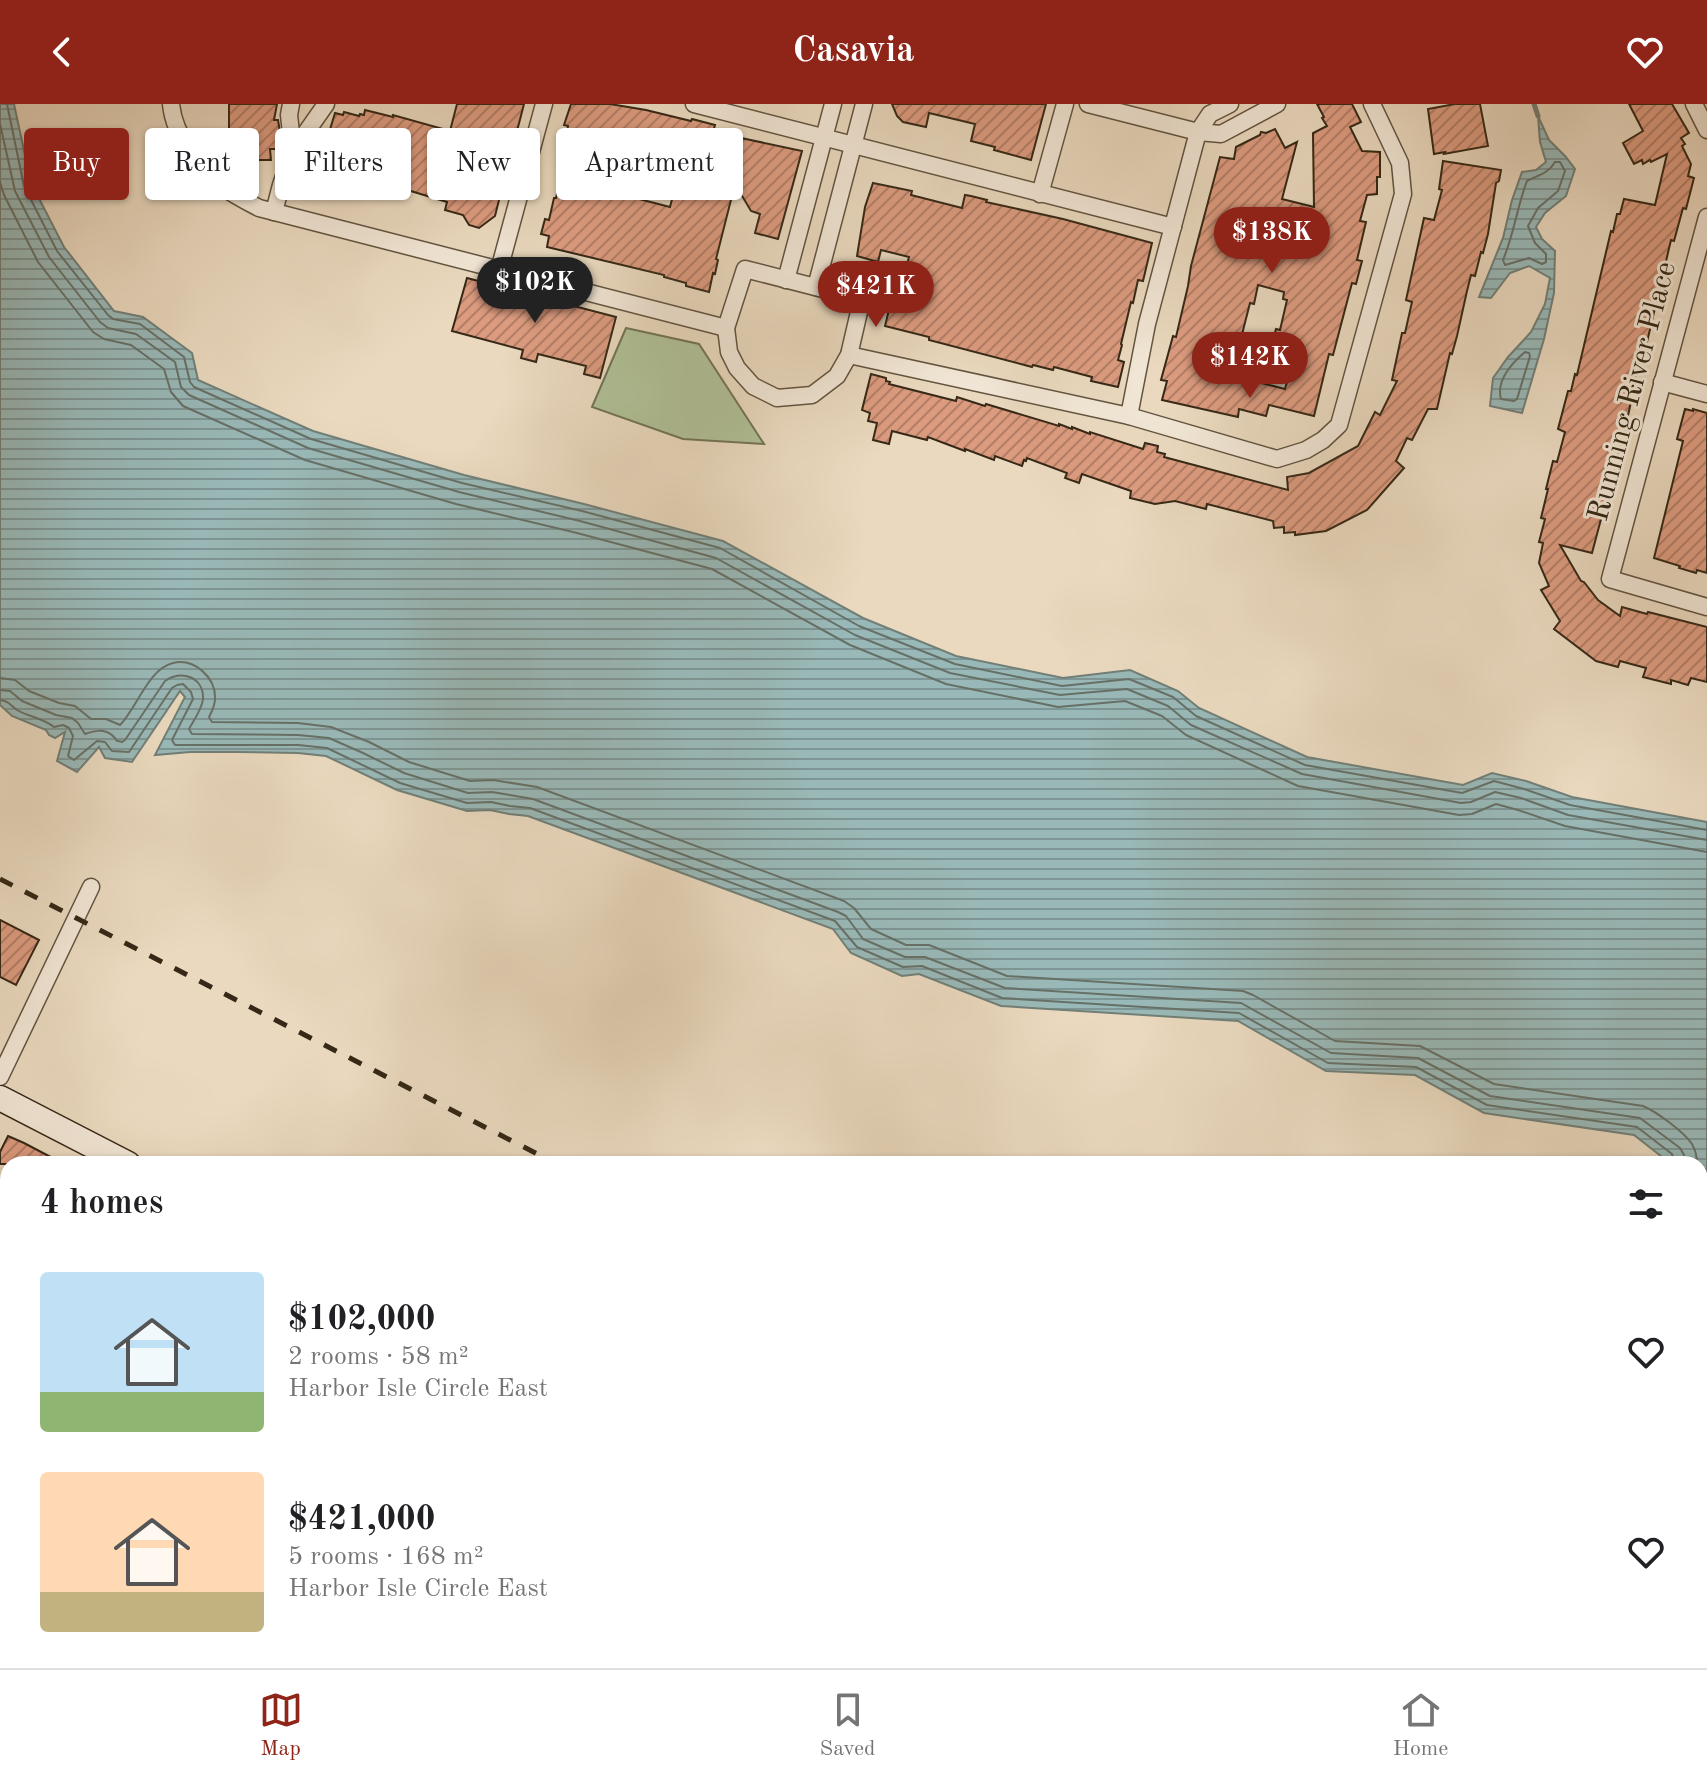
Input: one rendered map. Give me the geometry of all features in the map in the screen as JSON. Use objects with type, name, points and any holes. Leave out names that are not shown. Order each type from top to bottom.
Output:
[{"type":"street","points":[[171,104],[181,136],[202,168],[226,189],[259,208],[726,328]]},
{"type":"street","points":[[290,128],[291,104]]},
{"type":"street","points":[[309,128],[326,104]]},
{"type":"street","points":[[499,270],[544,104]]},
{"type":"street","points":[[694,104],[1173,227]]},
{"type":"street","points":[[786,280],[833,104]]},
{"type":"street","points":[[816,287],[864,104]]},
{"type":"street","points":[[1040,194],[1065,104]]},
{"type":"street","points":[[1088,104],[1198,132],[1221,134],[1277,104]]},
{"type":"street","points":[[1129,416],[1147,324],[1198,132],[1210,114],[1230,104]]},
{"type":"street","points":[[849,355],[1129,416],[1277,459],[1306,450],[1339,425],[1403,194],[1400,163],[1372,104]]},
{"type":"street","points":[[1694,104],[1707,130]]},
{"type":"street","points":[[274,212],[277,200]]},
{"type":"street","name":"Running River Place","points":[[1707,217],[1610,579],[1707,607]]},
{"type":"street","points":[[745,269],[816,287],[862,299],[849,355],[837,376],[812,395],[777,398],[753,386],[737,368],[729,352],[726,328],[745,269]]},
{"type":"street","points":[[1662,382],[1707,394]]},
{"type":"street","points":[[0,1077],[91,887]]},
{"type":"street","points":[[0,1098],[112,1156]]},
{"type":"green space","points":[[626,328],[699,344],[764,444],[683,439],[592,407]]},
{"type":"water","points":[[0,104],[14,104],[24,150],[24,200],[40,200],[64,247],[114,311],[143,317],[192,353],[198,380],[313,431],[464,475],[723,541],[863,618],[956,656],[1063,678],[1130,670],[1178,691],[1199,708],[1307,757],[1463,785],[1492,773],[1572,797],[1707,822],[1707,1156],[1661,1156],[1634,1135],[1484,1113],[1415,1075],[1326,1071],[1238,1021],[1001,1006],[919,974],[902,976],[851,953],[833,929],[528,816],[490,810],[467,811],[397,790],[326,756],[238,752],[155,755],[185,697],[180,691],[132,762],[105,758],[99,747],[77,772],[57,761],[65,732],[55,738],[46,730],[12,716],[0,705]]},
{"type":"water","points":[[1538,116],[1549,140],[1575,169],[1566,196],[1545,213],[1536,227],[1542,239],[1555,251],[1554,293],[1522,413],[1490,406],[1493,378],[1531,332],[1545,304],[1550,278],[1529,266],[1510,273],[1491,298],[1479,297],[1503,238],[1522,172],[1536,170],[1546,162],[1540,142]]},
{"type":"building","points":[[229,104],[277,104],[274,120],[278,120],[279,128],[275,128],[275,149],[270,149],[271,160],[259,160],[259,128],[229,128]]},
{"type":"building","points":[[457,104],[524,104],[518,128],[451,128]]},
{"type":"building","points":[[571,104],[610,104],[715,125],[714,128],[564,125]]},
{"type":"building","points":[[892,104],[1046,104],[1031,160],[971,141],[975,124],[929,113],[926,127],[903,122]]},
{"type":"building","points":[[1317,104],[1352,104],[1361,122],[1350,127],[1362,151],[1380,152],[1380,177],[1377,177],[1377,194],[1367,195],[1360,221],[1366,222],[1357,260],[1362,261],[1356,284],[1352,283],[1333,355],[1329,354],[1314,416],[1269,405],[1266,416],[1239,409],[1238,417],[1162,400],[1167,381],[1161,380],[1173,336],[1176,337],[1220,157],[1234,159],[1236,147],[1261,132],[1275,129],[1285,148],[1297,142],[1282,199],[1314,207],[1313,133],[1327,126]],"holes":[[[1258,285],[1284,292],[1283,299],[1287,300],[1280,330],[1276,329],[1271,347],[1295,353],[1285,389],[1246,379],[1252,357],[1237,354],[1250,303],[1254,304]]]},
{"type":"building","points":[[1480,104],[1488,146],[1434,154],[1428,109]]},
{"type":"building","points":[[1629,104],[1672,104],[1689,133],[1681,138],[1691,164],[1688,176],[1694,178],[1686,209],[1683,208],[1674,241],[1671,240],[1592,553],[1560,545],[1581,581],[1598,600],[1620,616],[1622,607],[1707,627],[1707,682],[1691,678],[1688,685],[1643,677],[1646,668],[1620,661],[1618,667],[1596,661],[1554,629],[1560,621],[1541,590],[1549,586],[1539,563],[1546,489],[1565,432],[1558,429],[1568,391],[1571,391],[1577,375],[1611,231],[1624,199],[1655,205],[1667,154],[1651,162],[1643,164],[1642,160],[1634,164],[1623,143],[1643,131]]},
{"type":"building","points":[[365,110],[439,128],[427,128],[427,196],[411,191],[411,128],[330,128],[335,113],[359,116],[364,115]]},
{"type":"building","points":[[743,138],[802,151],[778,239],[755,233],[760,214],[751,211],[743,198]]},
{"type":"building","points":[[1443,161],[1501,170],[1483,253],[1475,276],[1471,275],[1437,409],[1428,409],[1412,440],[1407,438],[1396,461],[1404,468],[1367,510],[1326,531],[1295,535],[1295,532],[1284,533],[1284,527],[1274,528],[1273,521],[1207,504],[1206,509],[1175,501],[1155,504],[1130,498],[1131,491],[1082,474],[1079,483],[1065,478],[1067,473],[1027,458],[1022,466],[995,456],[994,460],[928,437],[927,440],[892,431],[889,444],[873,440],[877,423],[868,421],[870,413],[862,410],[871,374],[886,378],[889,384],[956,401],[957,397],[986,404],[1143,449],[1145,443],[1158,446],[1157,452],[1165,454],[1164,457],[1288,490],[1287,477],[1309,473],[1358,446],[1375,412],[1380,415],[1397,381],[1392,380],[1412,302],[1406,300],[1424,218],[1434,220],[1442,190],[1439,189]]},
{"type":"building","points":[[873,183],[912,191],[911,195],[962,208],[965,195],[971,196],[1152,243],[1143,281],[1138,280],[1131,302],[1121,344],[1118,360],[1124,362],[1118,387],[1054,367],[1053,370],[1032,367],[885,326],[895,285],[901,287],[909,257],[881,250],[878,262],[857,256],[865,207]]},
{"type":"building","points":[[554,198],[643,200],[670,207],[672,200],[731,200],[709,292],[686,286],[686,283],[664,275],[547,247],[549,236],[541,234],[545,219],[549,220]]},
{"type":"building","points":[[440,200],[499,200],[495,216],[479,228],[469,225],[463,215],[445,210],[447,202]]},
{"type":"building","points":[[467,278],[616,317],[600,378],[584,374],[586,366],[538,354],[536,362],[521,358],[523,350],[452,331]]},
{"type":"building","points":[[1685,409],[1707,413],[1707,573],[1697,570],[1696,573],[1654,558],[1683,441],[1677,439]]},
{"type":"building","points":[[0,920],[39,940],[16,985],[0,977]]},
{"type":"building","points":[[8,1136],[49,1156],[0,1156]]},
{"type":"waterway","points":[[1534,104],[1538,116]]},
{"type":"railway","points":[[0,879],[541,1156]]}]
